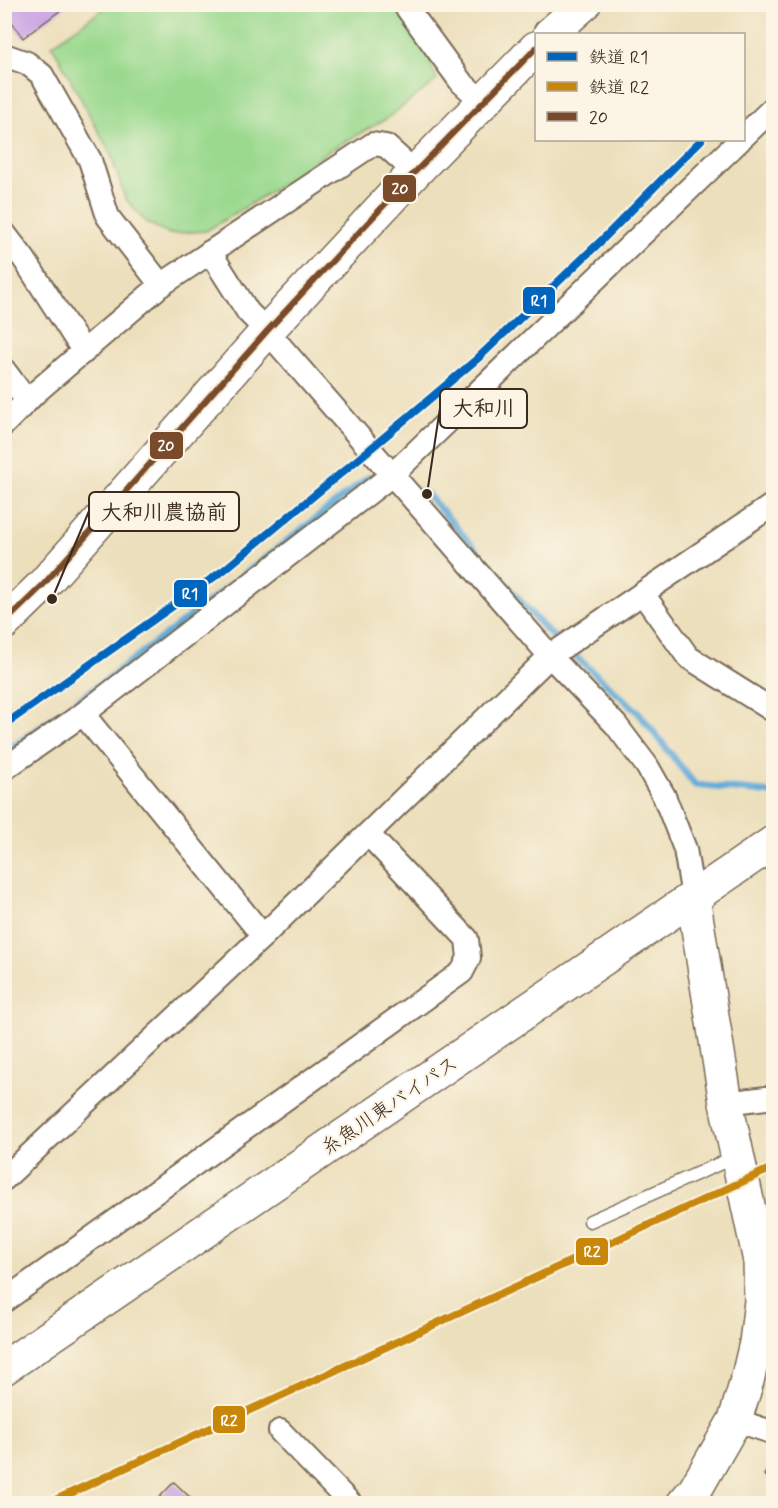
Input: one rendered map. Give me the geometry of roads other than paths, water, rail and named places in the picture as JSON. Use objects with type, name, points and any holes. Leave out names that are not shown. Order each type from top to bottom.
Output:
[{"type":"main road","points":[[4,623],[43,585],[267,331],[415,172],[535,50]]},
{"type":"main road","name":"糸魚川東バイパス","points":[[4,1368],[774,842]]},
{"type":"main road","points":[[693,897],[726,1103],[760,1261],[761,1301],[756,1343],[735,1420],[695,1499]]},
{"type":"street","points":[[404,4],[461,82],[483,102]]},
{"type":"street","points":[[4,55],[27,63],[42,75],[90,160],[108,218],[161,285]]},
{"type":"street","points":[[745,135],[774,108]]},
{"type":"street","points":[[4,769],[83,714],[392,475],[739,141]]},
{"type":"street","points":[[4,424],[27,401],[161,285],[373,144],[386,146],[415,172]]},
{"type":"street","points":[[4,233],[24,259],[84,352]]},
{"type":"street","points":[[210,252],[248,312],[550,656],[616,725],[647,766],[664,796],[686,849],[693,897]]},
{"type":"street","points":[[4,370],[27,401]]},
{"type":"street","points":[[4,1179],[263,936],[550,656],[774,504]]},
{"type":"street","points":[[643,594],[688,657],[774,711]]},
{"type":"street","points":[[83,714],[263,936]]},
{"type":"street","points":[[4,1301],[462,972],[468,958],[466,939],[368,834]]},
{"type":"street","points":[[726,1103],[774,1097]]},
{"type":"street","points":[[735,1420],[774,1433]]},
{"type":"street","points":[[280,1431],[351,1503]]},
{"type":"lane","points":[[590,1221],[738,1155]]},
{"type":"waterway","points":[[4,753],[143,652],[369,477],[379,480]]},
{"type":"waterway","points":[[415,490],[427,494],[546,630],[638,712],[695,785],[772,793]]},
{"type":"rail line","name":"R1","points":[[4,725],[224,570],[369,450],[477,359],[601,241],[700,141]]},
{"type":"rail line","name":"R2","points":[[47,1504],[774,1167]]},
{"type":"place","name":"大和川","points":[[427,494]]},
{"type":"place","name":"大和川農協前","points":[[52,599]]}]
